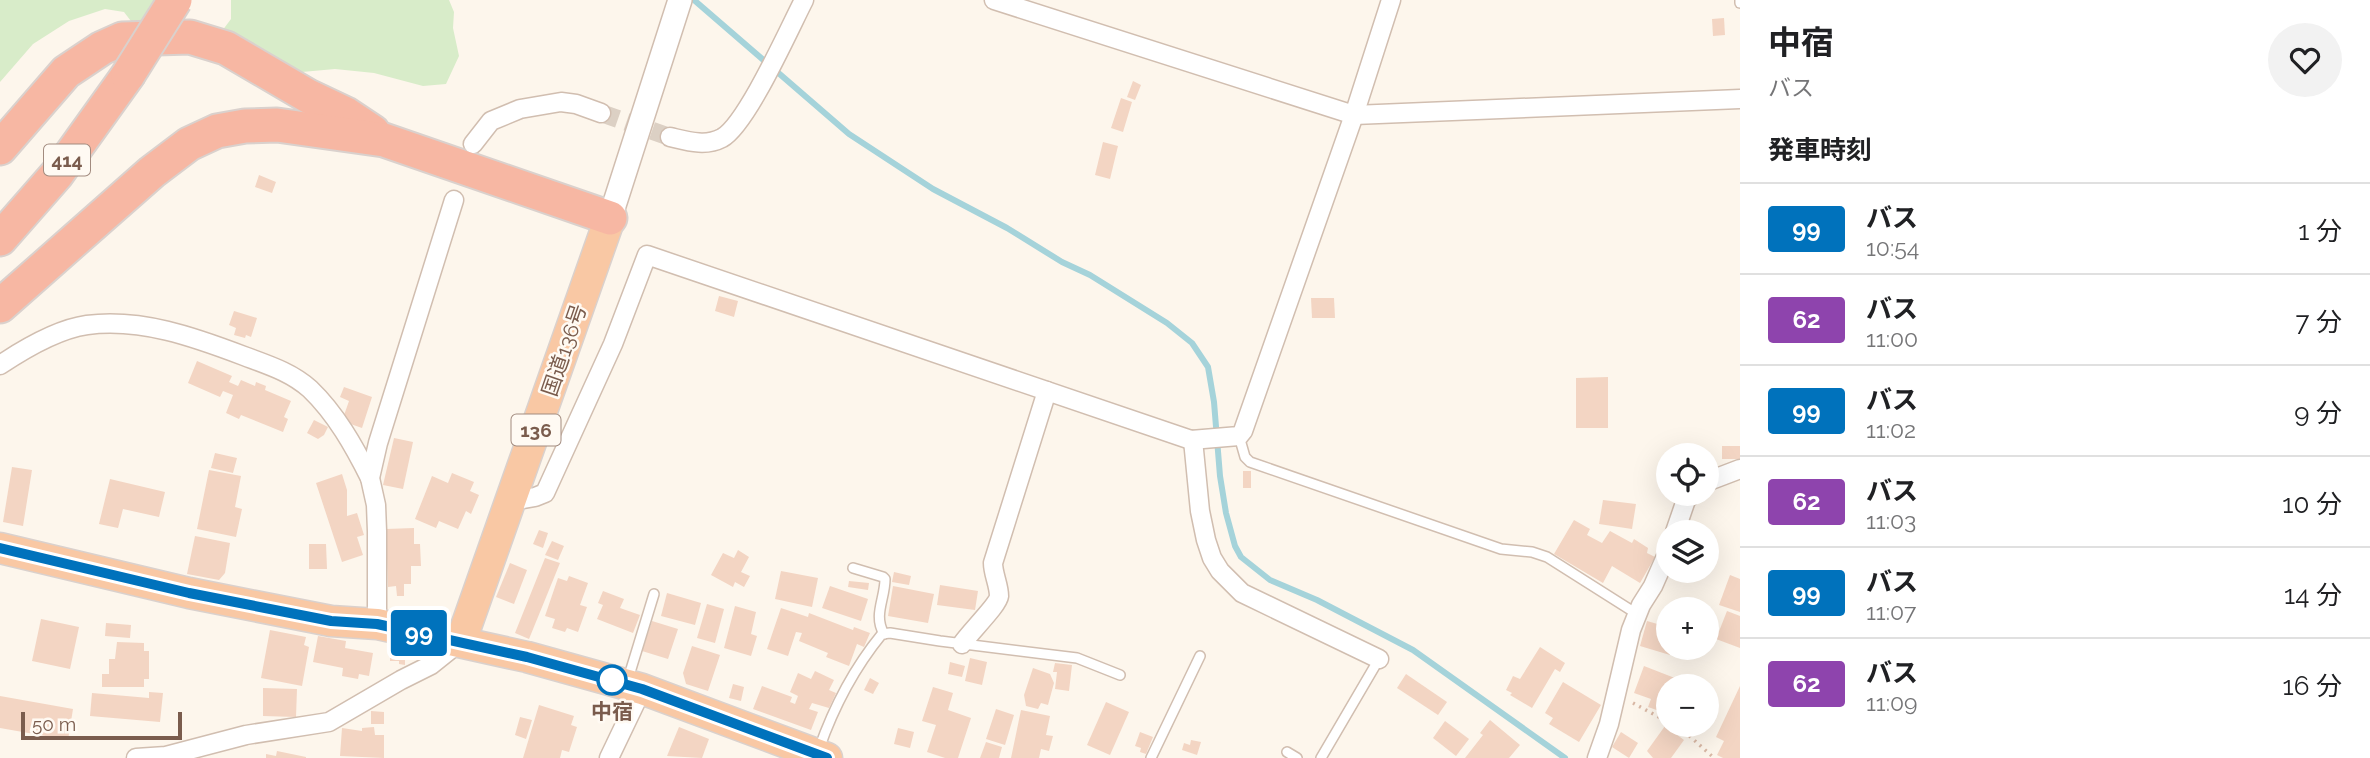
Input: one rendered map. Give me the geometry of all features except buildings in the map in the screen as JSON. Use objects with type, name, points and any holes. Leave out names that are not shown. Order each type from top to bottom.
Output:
[{"type":"highway","name":"414","points":[[0,239],[57,174],[128,75],[175,0]]},
{"type":"highway","points":[[0,148],[66,72],[102,48],[122,40],[190,37],[226,48],[308,96],[346,114],[384,140]]},
{"type":"highway","points":[[0,306],[152,172],[190,144],[217,131],[245,126],[277,125],[384,140],[610,218]]},
{"type":"highway","name":"国道136号","points":[[461,641],[610,218]]},
{"type":"highway","points":[[0,548],[189,593],[331,621],[377,624],[527,657],[634,687],[822,756]]},
{"type":"street","points":[[610,218],[680,0]]},
{"type":"street","points":[[670,137],[694,143],[708,142],[720,139],[730,132],[763,80],[803,0]]},
{"type":"street","points":[[994,0],[1354,115],[1740,99]]},
{"type":"street","points":[[512,501],[545,493],[613,344],[647,255],[1195,440],[1237,437],[1243,431],[1354,115],[1391,0]]},
{"type":"street","points":[[474,144],[491,121],[520,109],[561,102],[601,113]]},
{"type":"street","points":[[370,478],[378,443],[454,200]]},
{"type":"street","points":[[0,365],[34,343],[86,325],[137,325],[194,337],[288,372],[330,411],[354,445],[370,478],[376,505],[377,624]]},
{"type":"street","points":[[962,644],[978,622],[997,604],[999,597],[993,563],[1047,391]]},
{"type":"street","points":[[1195,440],[1206,540],[1220,571],[1242,593],[1378,659]]},
{"type":"street","points":[[1719,477],[1740,468]]},
{"type":"street","points":[[1597,758],[1609,724],[1630,630],[1656,579]]},
{"type":"street","points":[[136,758],[166,755],[246,735],[329,722],[431,665],[461,641]]},
{"type":"street","points":[[609,758],[634,687]]},
{"type":"lane","points":[[1237,437],[1245,457],[1250,462],[1501,549],[1539,554],[1637,614]]},
{"type":"lane","points":[[853,568],[885,579],[878,616],[879,626],[884,634]]},
{"type":"lane","points":[[634,687],[654,594]]},
{"type":"lane","points":[[822,756],[827,727],[856,670],[884,634],[1077,658],[1119,675]]},
{"type":"lane","points":[[1151,758],[1200,656]]},
{"type":"lane","points":[[1321,758],[1378,659]]},
{"type":"lane","points":[[1287,752],[1297,758]]},
{"type":"path","points":[[1616,696],[1656,716]]},
{"type":"path","points":[[1691,737],[1714,758]]},
{"type":"green space","points":[[0,0],[164,0],[154,14],[134,25],[124,12],[105,9],[69,21],[33,44],[0,82]]},
{"type":"green space","points":[[231,0],[449,0],[454,12],[453,28],[459,56],[446,84],[423,86],[374,73],[335,69],[291,73],[219,35],[231,19]]},
{"type":"waterway","points":[[694,0],[849,134],[933,189],[1090,275],[1167,323],[1192,343],[1208,367],[1226,513],[1235,546],[1241,557],[1270,580],[1317,600],[1413,650],[1565,758]]},
{"type":"tunnel","points":[[601,113],[670,137]]},
{"type":"bus line","name":"99","points":[[0,548],[189,593],[331,621],[377,624],[527,657],[642,689],[827,758]]},
{"type":"place","name":"中宿","points":[[612,680]]}]
